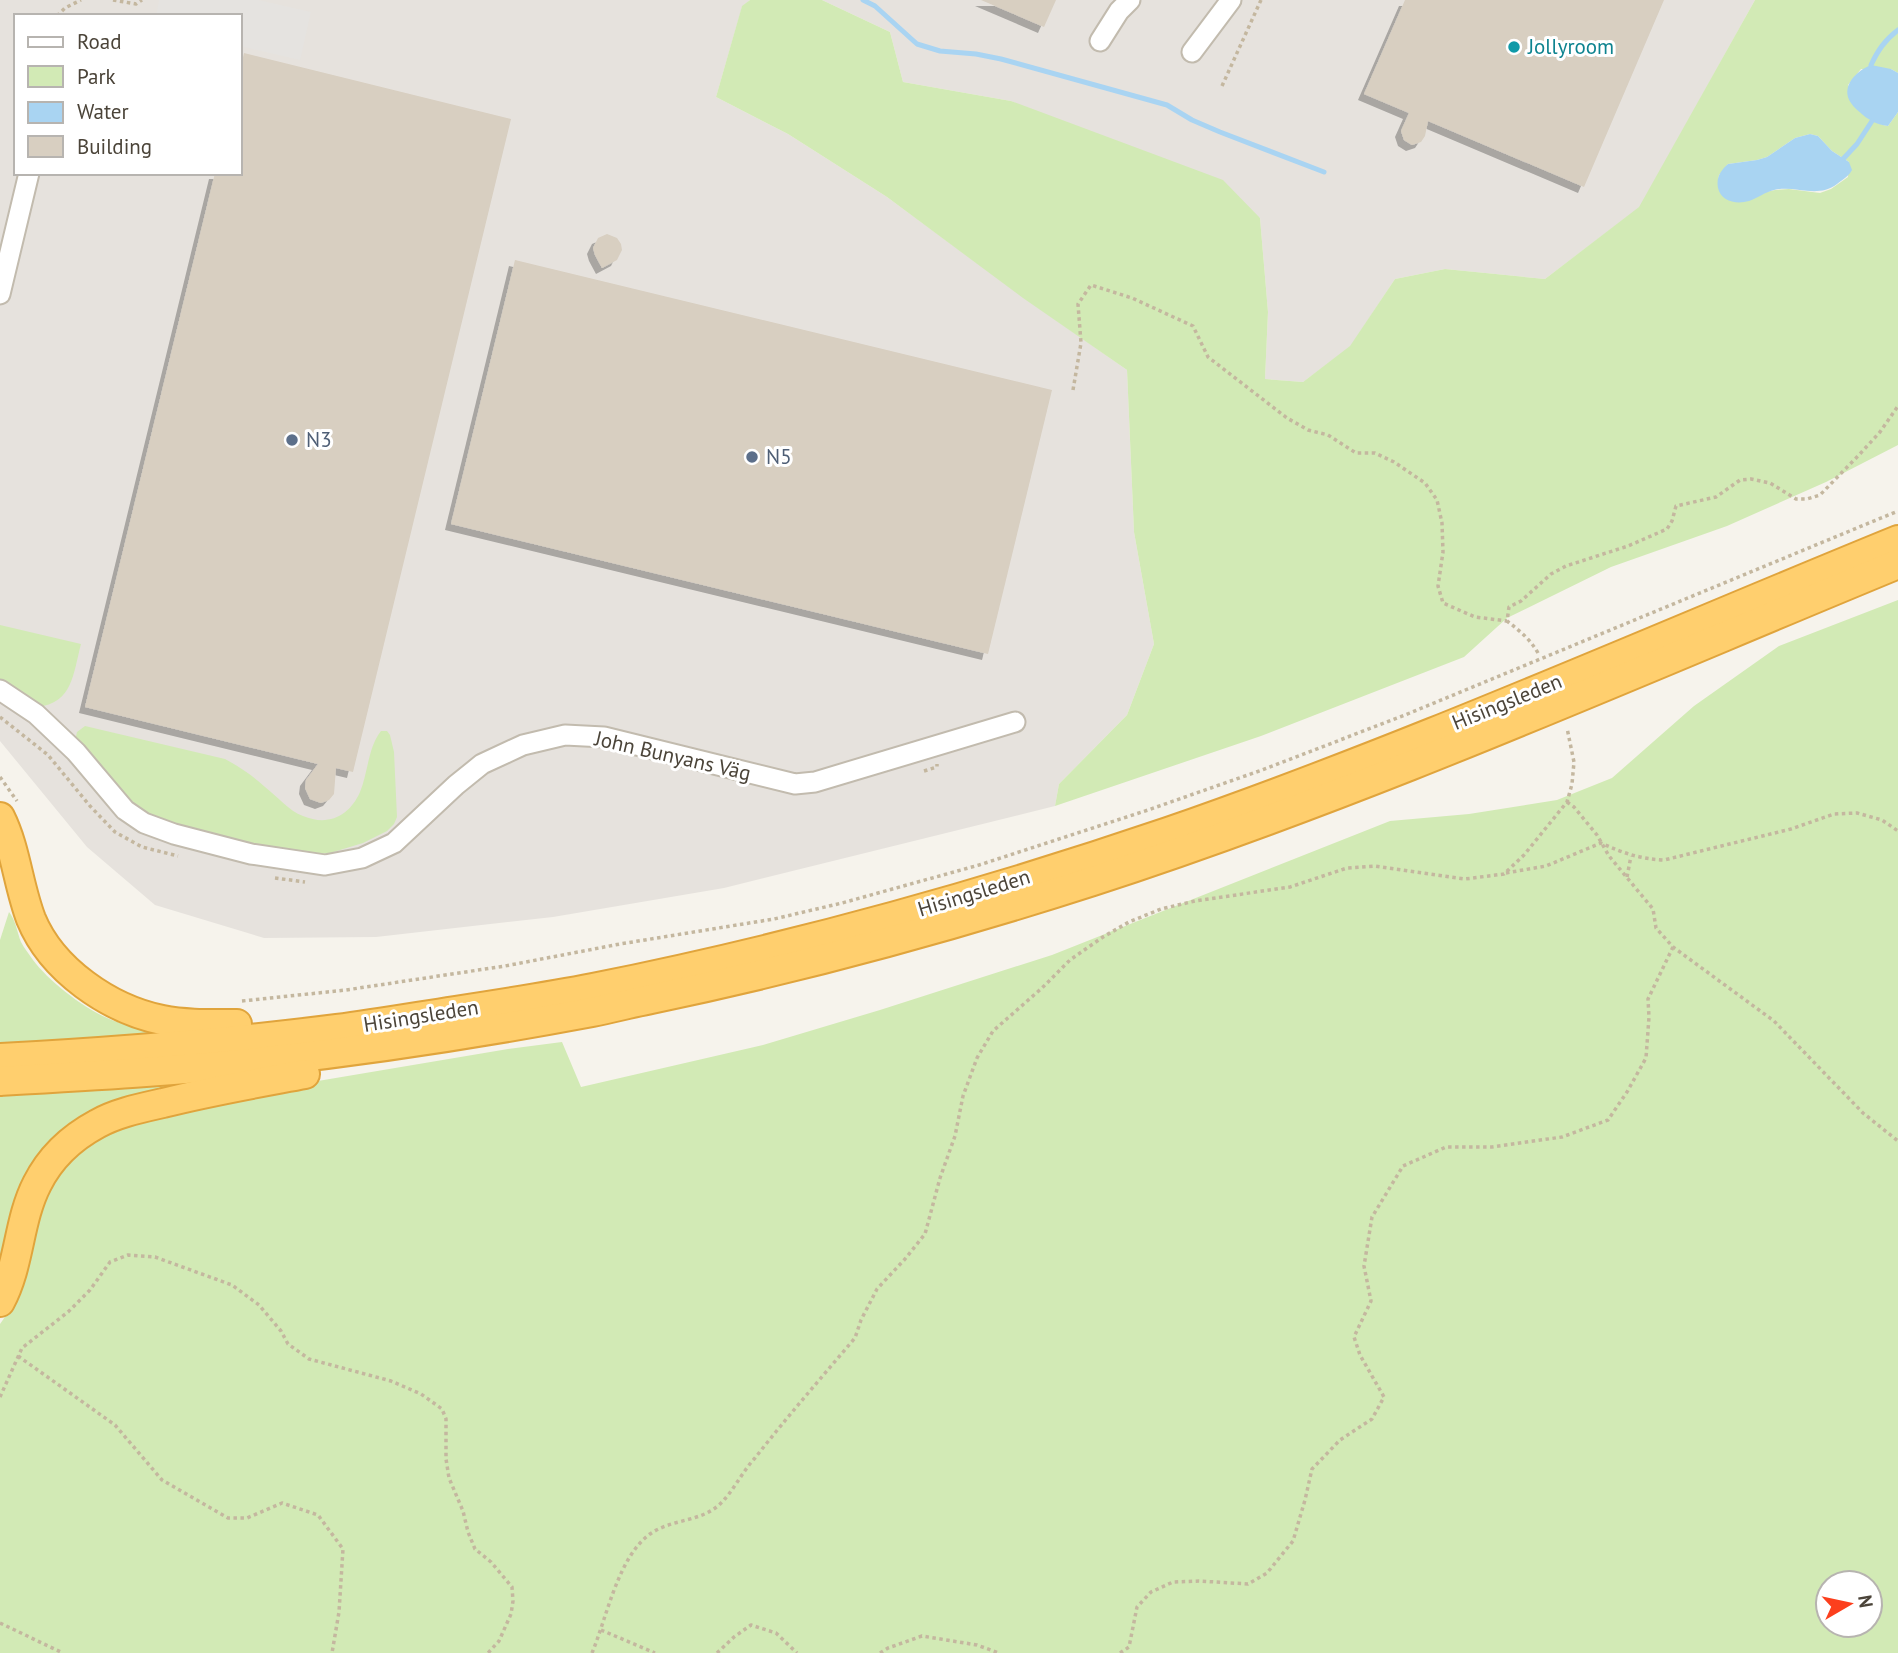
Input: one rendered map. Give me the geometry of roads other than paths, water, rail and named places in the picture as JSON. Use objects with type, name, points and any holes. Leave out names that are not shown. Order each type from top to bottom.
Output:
[{"type":"highway","name":"Hisingsleden","points":[[0,1058],[101,1052],[344,1028],[556,995],[695,966],[852,928],[1014,882],[1179,828],[1394,748],[1898,540]]},
{"type":"highway","name":"Hisingsleden","points":[[0,1082],[270,1061],[410,1042],[597,1011],[816,962],[1093,881],[1289,812],[1449,751],[1898,564]]},
{"type":"highway","points":[[10,811],[18,875],[37,930],[59,961],[77,978],[107,998],[144,1015],[184,1023],[241,1024],[326,1015],[344,1028]]},
{"type":"highway","points":[[0,1302],[37,1184],[49,1164],[63,1149],[80,1134],[103,1121],[147,1107],[233,1087],[498,1043],[512,1026]]},
{"type":"lane","points":[[1100,41],[1119,10],[1130,0]]},
{"type":"lane","points":[[1192,52],[1231,0]]},
{"type":"lane","points":[[0,293],[29,175]]},
{"type":"lane","name":"John Bunyans Väg","points":[[0,690],[36,714],[76,752],[125,810],[144,823],[174,834],[251,854],[325,865],[362,858],[394,843],[482,764],[523,745],[565,735],[604,737],[795,784],[816,782],[1015,722]]},
{"type":"water","points":[[1871,65],[1898,73],[1898,112],[1888,126],[1866,117],[1848,97],[1851,80]]},
{"type":"water","points":[[1810,134],[1818,136],[1832,151],[1849,162],[1852,170],[1837,184],[1822,191],[1774,190],[1749,201],[1730,201],[1722,196],[1718,188],[1718,177],[1728,164],[1767,157],[1795,138]]},
{"type":"waterway","points":[[863,0],[875,6],[917,44],[940,51],[1001,59],[1167,105],[1220,132],[1324,172]]},
{"type":"waterway","points":[[1871,65],[1882,46],[1898,30]]},
{"type":"waterway","points":[[1843,159],[1872,121]]},
{"type":"place","name":"Jollyroom","points":[[1514,47]]},
{"type":"place","name":"N3","points":[[292,440]]},
{"type":"place","name":"N5","points":[[752,457]]}]
